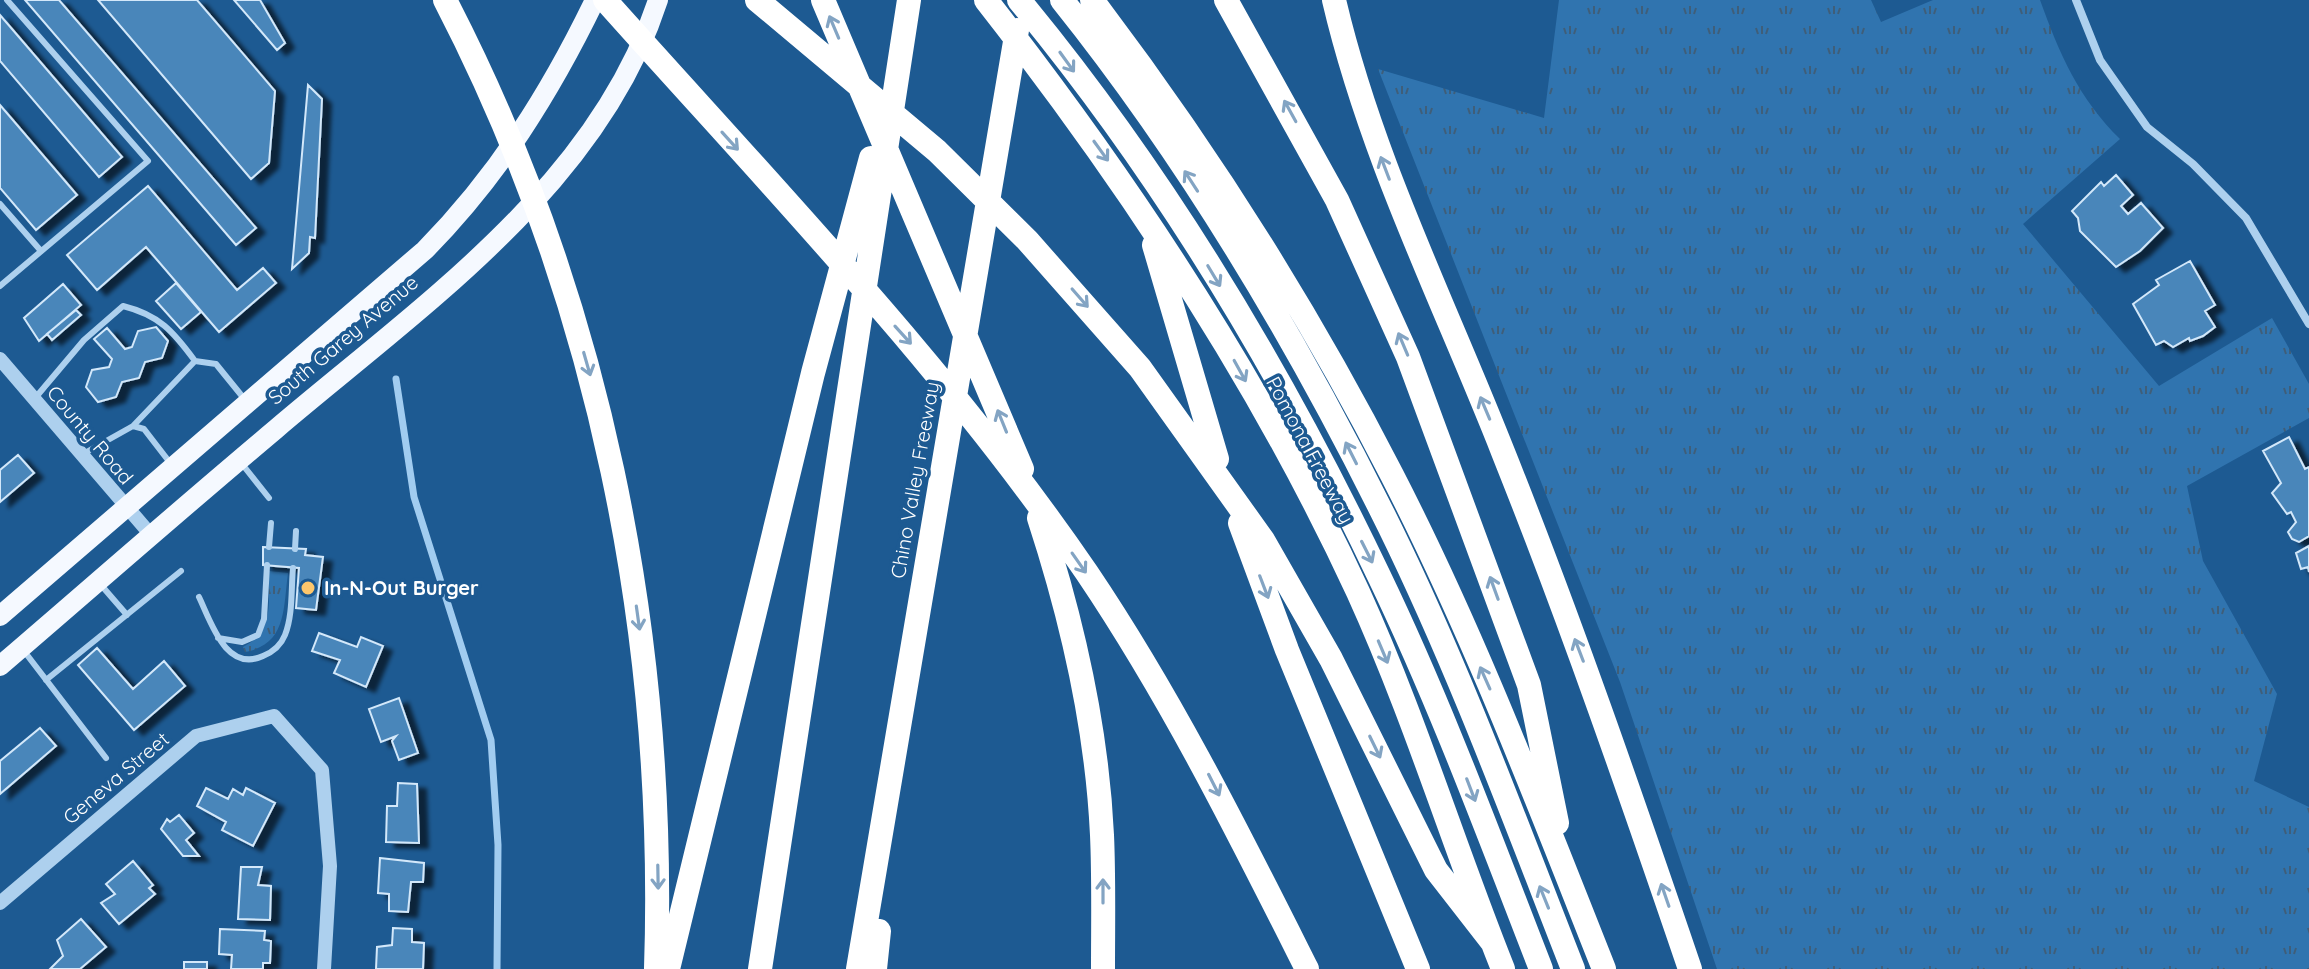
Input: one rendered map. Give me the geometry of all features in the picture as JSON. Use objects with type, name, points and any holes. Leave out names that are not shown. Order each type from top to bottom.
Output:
[{"type":"highway","points":[[445,0],[477,62],[566,289],[619,498],[649,700],[657,820],[656,969]]},
{"type":"highway","points":[[605,0],[917,351],[1060,534],[1160,689],[1205,767],[1307,969]]},
{"type":"highway","points":[[757,0],[937,151],[1027,240],[1140,368],[1263,540],[1331,659],[1436,870],[1492,942]]},
{"type":"highway","points":[[823,0],[1024,473],[1052,557],[1095,761],[1102,834],[1103,969]]},
{"type":"highway","points":[[760,969],[909,0]]},
{"type":"highway","name":"Pomona Freeway","points":[[986,0],[1121,179],[1222,339],[1291,461],[1357,591],[1409,713],[1503,969]]},
{"type":"highway","points":[[1021,0],[1159,187],[1319,455],[1381,579],[1455,746],[1541,969]]},
{"type":"highway","name":"Chino Valley Freeway","points":[[858,969],[1021,0]]},
{"type":"highway","points":[[1062,0],[1147,112],[1323,397],[1391,530],[1448,658],[1573,969]]},
{"type":"highway","points":[[1092,0],[1201,150],[1269,253],[1337,371],[1432,558],[1604,969]]},
{"type":"highway","points":[[1101,0],[1131,149],[1190,373],[1245,536],[1331,759],[1418,969]]},
{"type":"highway","points":[[1226,0],[1337,200],[1408,357],[1529,685],[1569,880]]},
{"type":"highway","points":[[1334,0],[1369,125],[1503,451],[1599,704],[1690,969]]},
{"type":"highway","points":[[668,969],[813,373],[866,175],[896,83]]},
{"type":"highway","points":[[875,969],[895,754]]},
{"type":"main road","name":"South Garey Avenue","points":[[0,616],[425,250],[458,216],[537,112],[595,0]]},
{"type":"main road","name":"South Garey Avenue","points":[[0,666],[481,252],[559,171],[590,132],[621,82],[658,0]]},
{"type":"street","points":[[2076,0],[2100,60],[2147,127],[2193,164],[2246,218],[2309,324]]},
{"type":"street","name":"County Road","points":[[0,359],[151,535]]},
{"type":"street","name":"Geneva Street","points":[[0,903],[196,736],[274,716],[322,770],[330,866],[324,969]]},
{"type":"lane","points":[[0,286],[148,161],[7,0]]},
{"type":"lane","points":[[0,204],[41,251]]},
{"type":"lane","points":[[34,400],[84,340],[123,306],[151,313],[180,340],[195,361],[216,364],[248,404]]},
{"type":"lane","points":[[81,455],[133,426],[195,361]]},
{"type":"lane","points":[[133,426],[144,429],[173,467]]},
{"type":"lane","points":[[239,460],[269,498]]},
{"type":"lane","points":[[269,547],[271,523]]},
{"type":"lane","points":[[295,549],[296,531]]},
{"type":"lane","points":[[218,638],[242,642],[258,635],[264,619],[267,565]]},
{"type":"lane","points":[[199,597],[227,650],[245,659],[263,656],[281,643],[288,623],[293,568]]},
{"type":"lane","points":[[46,680],[181,571]]},
{"type":"lane","points":[[98,581],[127,615]]},
{"type":"lane","points":[[21,648],[106,758]]},
{"type":"green space","points":[[1559,0],[1871,0],[1881,22],[1933,0],[2040,0],[2072,74],[2093,108],[2120,139],[2023,224],[2159,386],[2272,318],[2309,384],[2309,418],[2187,486],[2203,561],[2277,694],[2254,781],[2309,807],[2309,969],[1717,969],[1620,682],[1378,69],[1544,118]]},
{"type":"green space","points":[[269,571],[288,573],[280,623],[269,641],[245,652],[243,647],[260,633],[268,615]]},
{"type":"building","points":[[25,0],[59,0],[256,228],[236,245]]},
{"type":"building","points":[[98,0],[197,0],[275,91],[269,163],[251,179]]},
{"type":"building","points":[[234,0],[260,0],[285,43],[277,50]]},
{"type":"building","points":[[0,15],[122,157],[99,177],[0,61]]},
{"type":"building","points":[[308,85],[322,99],[315,238],[310,237],[309,253],[292,269]]},
{"type":"building","points":[[0,105],[77,195],[36,230],[0,188]]},
{"type":"building","points":[[2116,175],[2133,195],[2121,206],[2128,214],[2141,203],[2163,228],[2140,251],[2116,267],[2080,231],[2078,218],[2072,211],[2101,182],[2104,186]]},
{"type":"building","points":[[148,186],[237,290],[263,268],[276,283],[219,332],[146,247],[97,290],[67,255]]},
{"type":"building","points":[[2190,261],[2215,305],[2205,311],[2215,327],[2203,336],[2190,341],[2189,338],[2173,347],[2164,341],[2156,345],[2133,304],[2159,285],[2156,280]]},
{"type":"building","points":[[176,283],[201,312],[181,329],[156,301]]},
{"type":"building","points":[[63,284],[81,305],[39,341],[24,318]]},
{"type":"building","points":[[76,310],[81,315],[52,340],[47,334]]},
{"type":"building","points":[[156,327],[168,341],[162,358],[145,362],[139,378],[122,382],[116,397],[98,402],[86,387],[92,370],[109,367],[112,359],[94,339],[107,328],[125,349],[132,347],[138,331]]},
{"type":"building","points":[[2289,437],[2305,469],[2309,467],[2309,536],[2299,542],[2292,539],[2288,532],[2296,522],[2291,512],[2287,514],[2272,493],[2281,483],[2263,451]]},
{"type":"building","points":[[18,455],[34,473],[0,502],[0,470]]},
{"type":"building","points":[[2309,546],[2309,572],[2308,567],[2301,569],[2296,553]]},
{"type":"building","name":"In-N-Out Burger","points":[[263,547],[306,549],[305,555],[323,557],[316,610],[296,608],[299,568],[263,565]]},
{"type":"building","points":[[319,633],[357,647],[361,637],[383,646],[366,687],[334,673],[340,660],[312,651]]},
{"type":"building","points":[[97,648],[133,689],[164,661],[185,686],[134,730],[78,665]]},
{"type":"building","points":[[399,698],[418,753],[399,760],[392,741],[396,736],[381,742],[369,709]]},
{"type":"building","points":[[40,728],[56,746],[0,794],[0,761]]},
{"type":"building","points":[[398,783],[417,784],[419,843],[386,842],[387,806],[397,806]]},
{"type":"building","points":[[206,788],[228,799],[233,789],[243,795],[246,788],[275,803],[253,846],[222,830],[226,822],[197,806]]},
{"type":"building","points":[[179,815],[194,833],[186,840],[199,856],[183,856],[161,829],[167,819],[170,822]]},
{"type":"building","points":[[380,858],[424,863],[423,882],[411,882],[408,912],[389,911],[389,894],[378,893]]},
{"type":"building","points":[[133,861],[153,885],[149,888],[155,894],[119,924],[101,903],[115,894],[106,884]]},
{"type":"building","points":[[241,867],[262,867],[258,885],[271,886],[270,920],[238,919]]},
{"type":"building","points":[[81,919],[106,947],[80,969],[50,969],[63,956],[57,940]]},
{"type":"building","points":[[393,928],[412,929],[412,942],[424,943],[423,969],[376,969],[377,947],[392,945]]},
{"type":"building","points":[[220,929],[265,931],[264,940],[271,941],[270,963],[263,963],[263,969],[231,969],[232,955],[219,954]]},
{"type":"building","points":[[184,962],[207,962],[207,969],[184,969]]},
{"type":"waterway","points":[[396,379],[414,497],[491,740],[498,845],[497,969]]},
{"type":"place","name":"In-N-Out Burger","points":[[308,588]]}]
